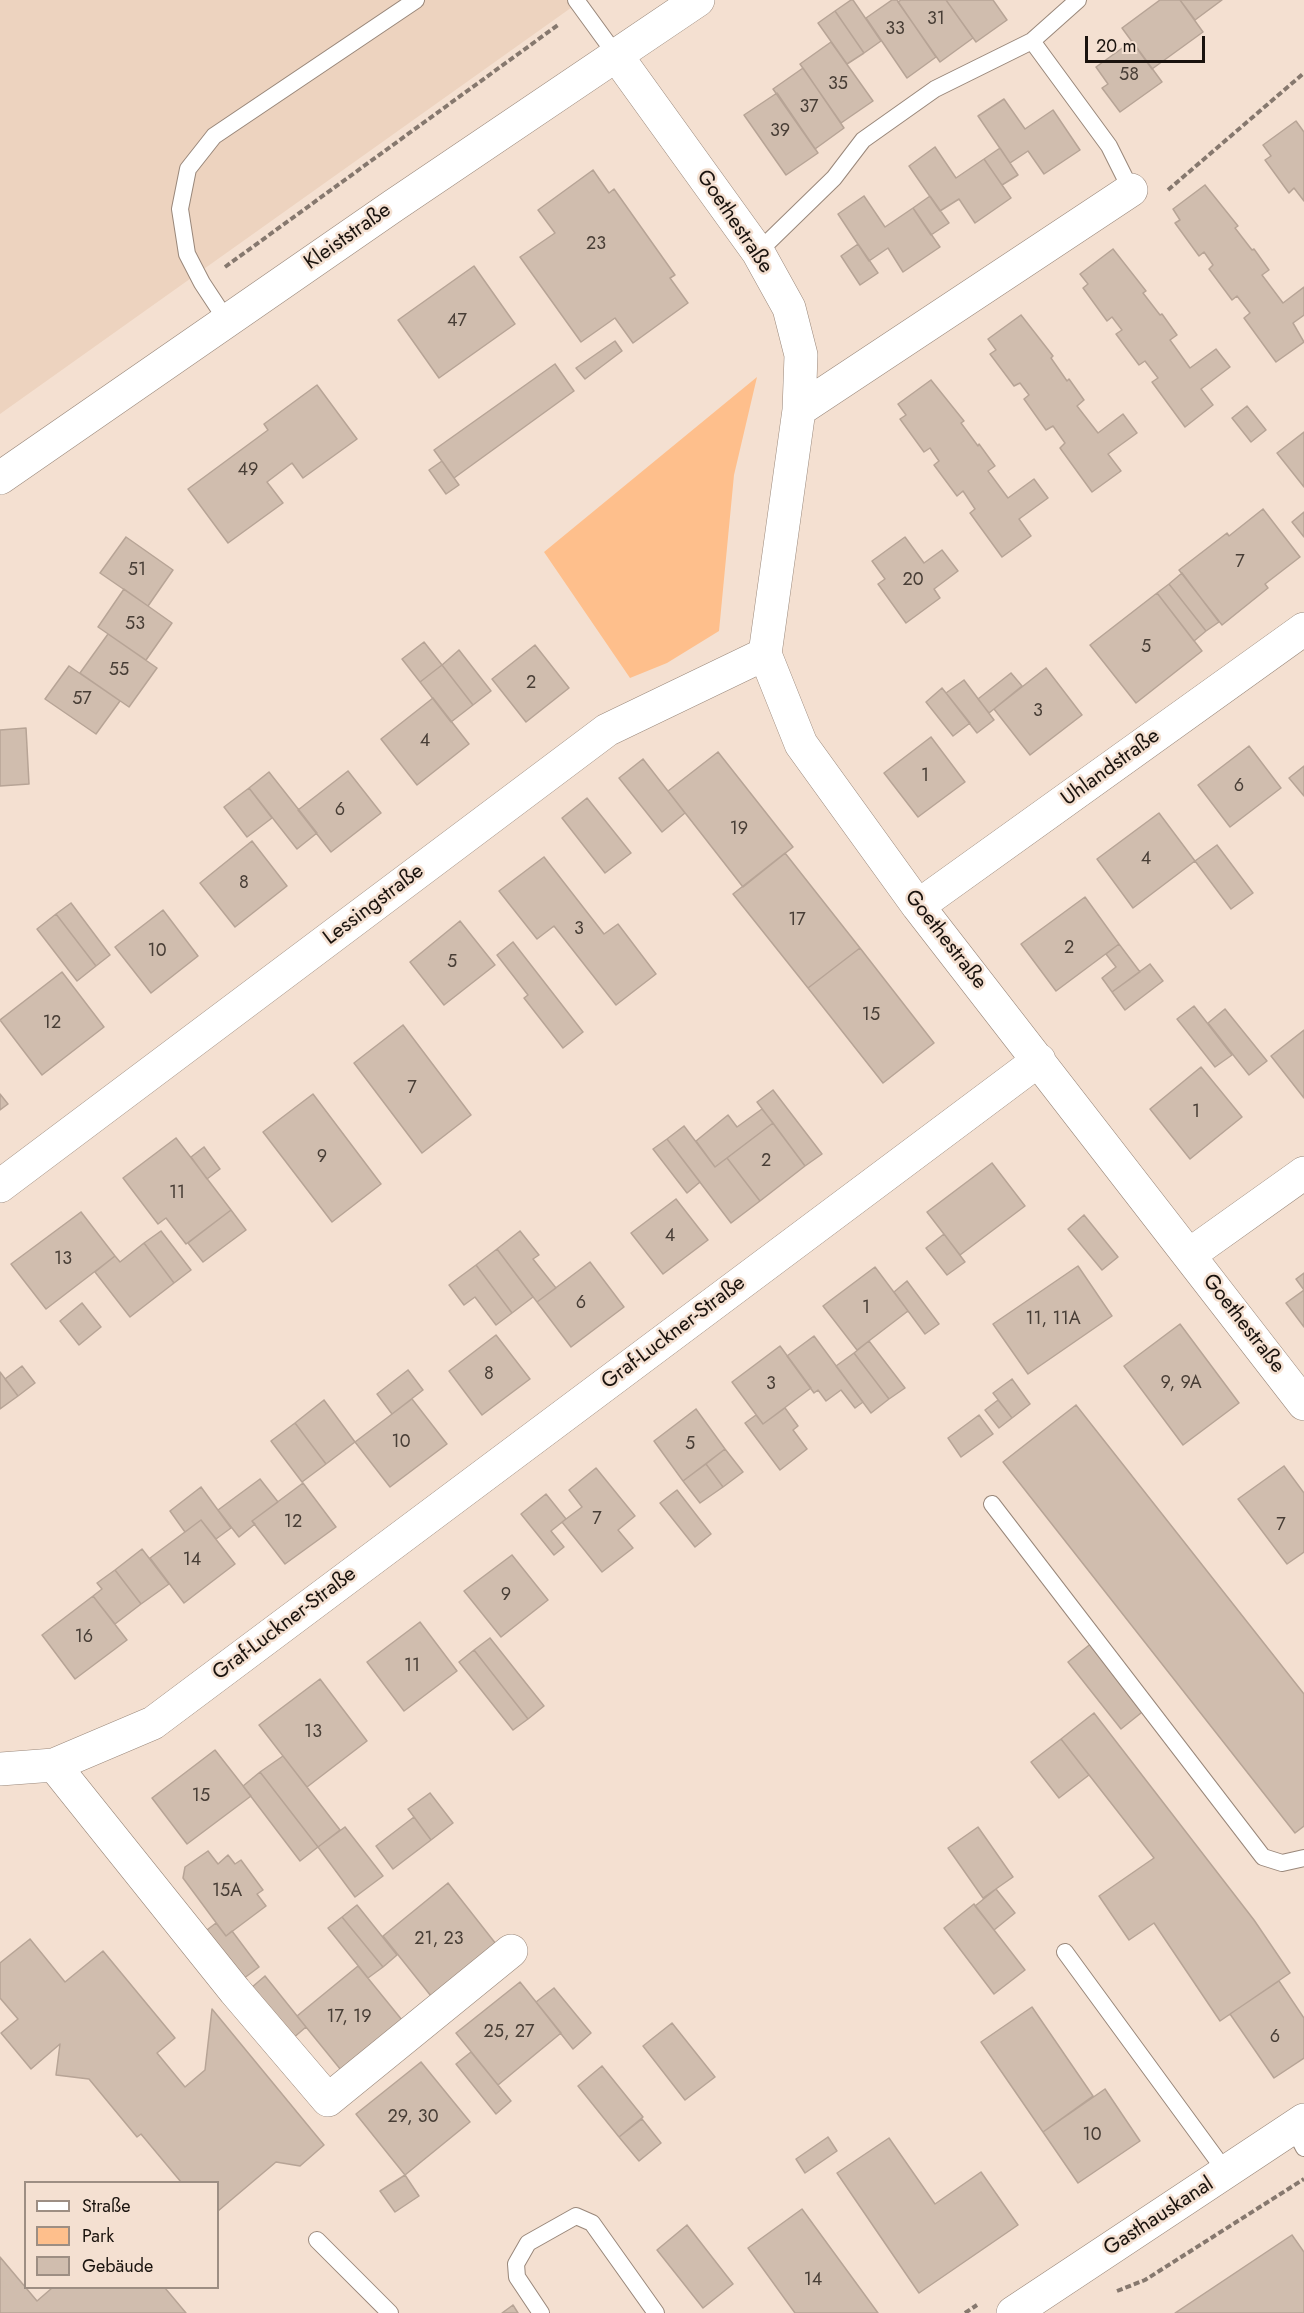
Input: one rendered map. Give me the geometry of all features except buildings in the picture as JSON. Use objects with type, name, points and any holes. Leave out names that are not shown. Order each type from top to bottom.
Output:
[{"type":"street","name":"Kleiststraße","points":[[0,478],[226,321],[698,0]]},
{"type":"street","name":"Goethestraße","points":[[616,55],[758,252],[789,308],[801,356],[800,410],[765,654],[801,744],[918,906],[1304,1404]]},
{"type":"street","points":[[800,410],[1131,190]]},
{"type":"street","name":"Uhlandstraße","points":[[918,906],[1304,629]]},
{"type":"street","name":"Lessingstraße","points":[[0,1186],[607,730],[765,654]]},
{"type":"street","name":"Graf-Luckner-Straße","points":[[54,1765],[153,1723],[1039,1060]]},
{"type":"street","points":[[1189,1255],[1304,1173]]},
{"type":"street","points":[[0,1769],[54,1765],[235,1991],[328,2100],[511,1951]]},
{"type":"street","name":"Gasthauskanal","points":[[1013,2313],[1226,2172],[1300,2132]]},
{"type":"lane","points":[[226,321],[202,283],[188,254],[180,209],[188,169],[214,136],[416,0]]},
{"type":"lane","points":[[758,252],[834,178],[863,140],[935,89],[1032,41],[1078,0]]},
{"type":"lane","points":[[579,4],[616,55]]},
{"type":"lane","points":[[1032,41],[1109,146],[1131,190]]},
{"type":"lane","points":[[992,1504],[1263,1857],[1282,1863],[1304,1858]]},
{"type":"lane","points":[[1065,1952],[1226,2172]]},
{"type":"lane","points":[[541,2313],[517,2277],[516,2264],[528,2243],[576,2216],[592,2223],[656,2313]]},
{"type":"lane","points":[[317,2240],[390,2313]]},
{"type":"path","points":[[202,283],[579,4]]},
{"type":"path","points":[[1131,190],[1150,205],[1304,72]]},
{"type":"path","points":[[1112,2293],[1145,2280],[1304,2180]]},
{"type":"shaded area","points":[[0,0],[582,0],[0,414]]},
{"type":"green space","points":[[757,377],[734,475],[719,631],[667,663],[630,678],[544,552]]}]
